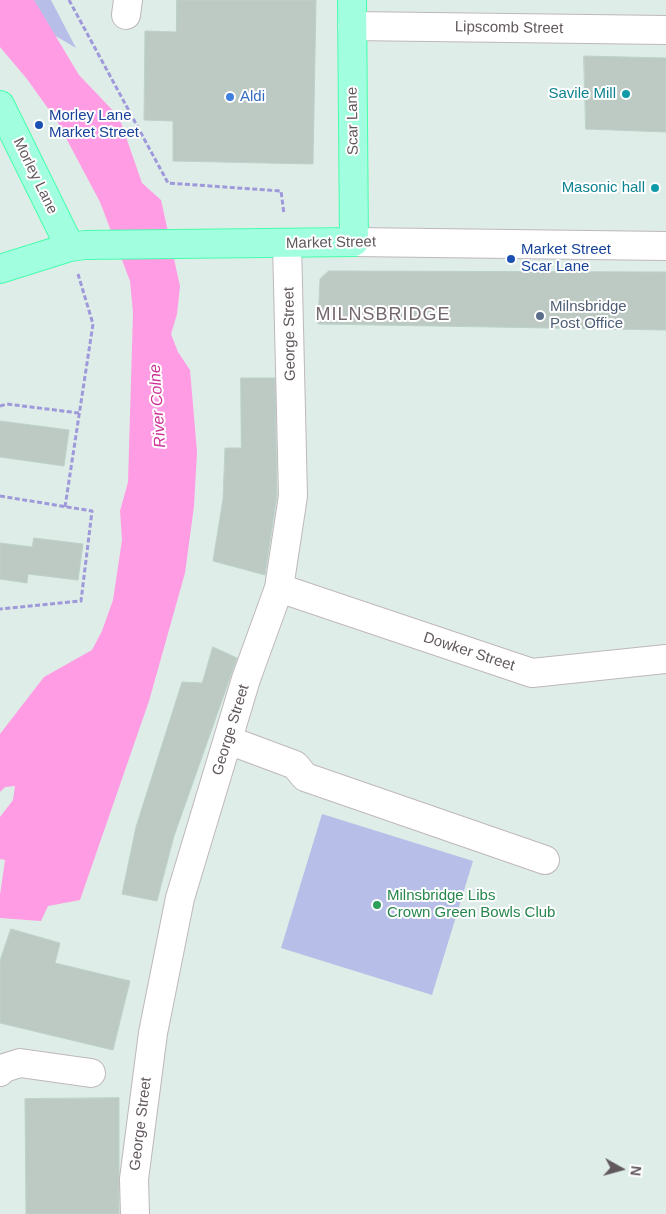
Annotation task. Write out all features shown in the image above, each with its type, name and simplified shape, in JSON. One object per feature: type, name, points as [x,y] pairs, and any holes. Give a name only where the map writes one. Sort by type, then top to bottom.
[{"type":"main road","name":"Scar Lane","points":[[352,13],[354,242]]},
{"type":"main road","name":"Morley Lane","points":[[0,105],[77,246]]},
{"type":"main road","name":"Market Street","points":[[0,270],[77,246],[354,242]]},
{"type":"street","name":"Lipscomb Street","points":[[352,13],[666,30]]},
{"type":"street","name":"Market Street","points":[[354,242],[666,246]]},
{"type":"street","name":"George Street","points":[[134,1214],[134,1179],[153,1033],[180,898],[246,679],[279,588],[293,496],[287,243]]},
{"type":"street","name":"Dowker Street","points":[[279,588],[532,673],[666,659]]},
{"type":"street","points":[[228,740],[295,765],[305,777],[545,860]]},
{"type":"street","points":[[0,1072],[1,1069],[20,1063],[91,1073]]},
{"type":"path","points":[[69,0],[168,182],[280,191],[287,243]]},
{"type":"path","points":[[65,507],[92,324],[77,246]]},
{"type":"path","points":[[0,406],[7,404],[79,413]]},
{"type":"path","points":[[0,496],[92,511],[81,601],[0,609]]},
{"type":"shaded area","points":[[0,0],[51,0],[76,48],[0,3]]},
{"type":"shaded area","name":"Milnsbridge Libs Crown Green Bowls Club","points":[[322,814],[473,861],[432,995],[281,948]]},
{"type":"water","name":"River Colne","points":[[0,0],[34,0],[79,75],[119,117],[142,183],[161,200],[180,286],[177,314],[171,334],[178,352],[190,370],[197,452],[194,506],[185,573],[149,701],[80,900],[48,906],[41,921],[0,918],[0,895],[5,860],[0,859],[0,817],[13,800],[15,786],[5,787],[0,792],[0,734],[44,677],[92,650],[102,631],[113,600],[122,540],[120,511],[128,482],[133,313],[130,281],[100,202],[57,121],[27,79],[0,47]]},
{"type":"building","points":[[177,0],[316,0],[313,164],[173,161],[173,121],[144,120],[145,31],[176,32]]},
{"type":"building","name":"Savile Mill","points":[[584,56],[666,58],[666,132],[586,129]]},
{"type":"building","points":[[329,271],[666,272],[666,330],[318,324],[320,279]]},
{"type":"building","points":[[241,378],[275,378],[277,495],[265,575],[213,561],[223,499],[225,448],[241,448]]},
{"type":"building","points":[[0,421],[69,430],[64,466],[0,457]]},
{"type":"building","points":[[34,538],[83,544],[78,580],[28,574],[27,583],[0,579],[0,543],[32,547]]},
{"type":"building","points":[[213,647],[237,658],[174,836],[157,901],[122,894],[136,827],[182,682],[202,683]]},
{"type":"building","points":[[11,929],[60,943],[55,963],[130,981],[113,1050],[0,1023],[0,961]]},
{"type":"building","points":[[119,1098],[119,1214],[26,1214],[25,1099]]},
{"type":"place","name":"Savile Mill","points":[[626,94]]},
{"type":"place","name":"Aldi","points":[[230,97]]},
{"type":"place","name":"Morley Lane Market Street","points":[[39,125]]},
{"type":"place","name":"Masonic hall","points":[[655,188]]},
{"type":"place","name":"Market Street Scar Lane","points":[[511,259]]},
{"type":"place","name":"Milnsbridge Post Office","points":[[540,316]]},
{"type":"place","name":"Milnsbridge Libs Crown Green Bowls Club","points":[[377,905]]},
{"type":"district","name":"MILNSBRIDGE","points":[[383,315]]}]
